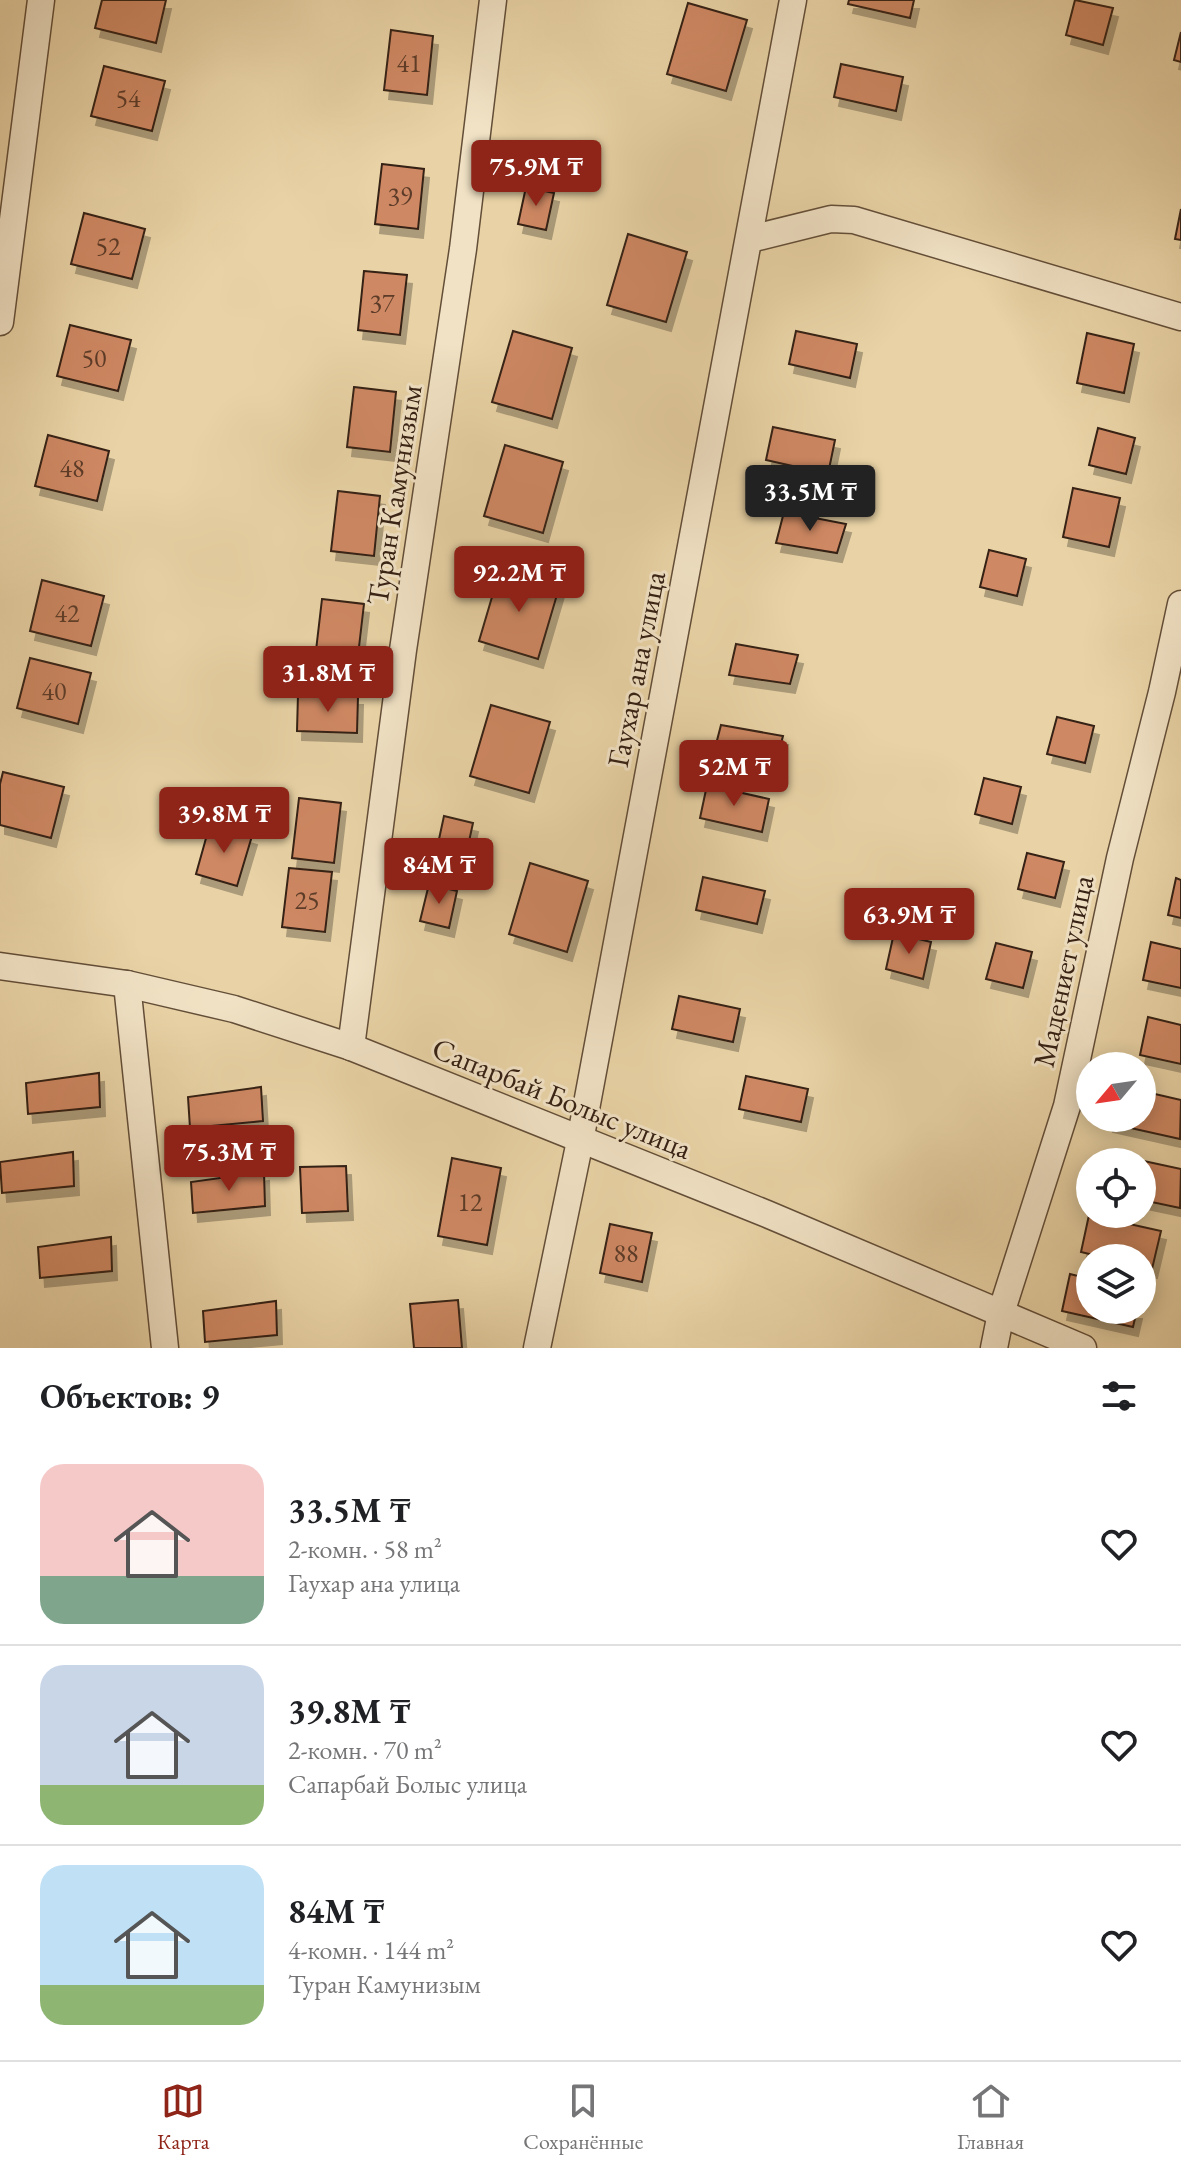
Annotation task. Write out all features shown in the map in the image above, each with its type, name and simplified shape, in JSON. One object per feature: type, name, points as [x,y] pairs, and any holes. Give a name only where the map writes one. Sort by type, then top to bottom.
[{"type":"street","points":[[0,322],[41,0]]},
{"type":"street","name":"Туран Камунизым","points":[[351,1047],[403,650],[463,249],[493,0]]},
{"type":"street","name":"Гаухар ана улица","points":[[537,1348],[580,1141],[793,0]]},
{"type":"street","points":[[750,239],[831,219],[854,220],[1181,317]]},
{"type":"street","name":"Мадениет улица","points":[[994,1348],[1001,1313],[1067,1106],[1120,858],[1181,604]]},
{"type":"street","name":"Сапарбай Болыс улица","points":[[0,966],[127,984],[234,1009],[351,1047],[767,1214],[1083,1348]]},
{"type":"street","points":[[127,984],[165,1348]]},
{"type":"building","points":[[102,0],[166,0],[156,43],[95,28]]},
{"type":"building","points":[[849,0],[914,0],[910,18],[848,4]]},
{"type":"building","points":[[1075,0],[1113,8],[1103,45],[1066,35]]},
{"type":"building","points":[[688,3],[747,20],[726,91],[667,74]]},
{"type":"building","points":[[391,30],[433,36],[427,95],[384,90]]},
{"type":"building","points":[[1181,32],[1181,62],[1174,60]]},
{"type":"building","points":[[841,64],[903,77],[896,111],[834,97]]},
{"type":"building","points":[[104,66],[165,81],[152,131],[91,116]]},
{"type":"building","points":[[382,164],[424,169],[418,229],[375,224]]},
{"type":"building","points":[[526,187],[554,193],[546,230],[518,224]]},
{"type":"building","points":[[1181,209],[1181,240],[1175,239]]},
{"type":"building","points":[[84,213],[145,229],[132,279],[71,264]]},
{"type":"building","points":[[628,234],[687,252],[666,322],[607,305]]},
{"type":"building","points":[[364,271],[407,275],[400,335],[358,330]]},
{"type":"building","points":[[70,325],[131,340],[118,391],[57,376]]},
{"type":"building","points":[[513,331],[572,348],[552,419],[492,402]]},
{"type":"building","points":[[796,331],[857,344],[850,378],[789,364]]},
{"type":"building","points":[[1087,333],[1134,344],[1124,393],[1077,383]]},
{"type":"building","points":[[354,387],[396,392],[390,452],[347,447]]},
{"type":"building","points":[[773,427],[835,440],[828,474],[766,460]]},
{"type":"building","points":[[1098,428],[1135,438],[1126,474],[1089,465]]},
{"type":"building","points":[[48,435],[109,451],[97,501],[35,486]]},
{"type":"building","points":[[505,445],[563,462],[543,533],[484,516]]},
{"type":"building","points":[[1073,488],[1120,498],[1109,547],[1063,537]]},
{"type":"building","points":[[338,491],[380,496],[374,556],[331,551]]},
{"type":"building","points":[[784,512],[846,524],[837,553],[776,543]]},
{"type":"building","points":[[989,550],[1026,559],[1017,596],[980,587]]},
{"type":"building","points":[[500,570],[559,588],[538,659],[479,641]]},
{"type":"building","points":[[42,580],[104,596],[91,646],[30,631]]},
{"type":"building","points":[[322,599],[364,604],[357,664],[315,659]]},
{"type":"building","points":[[736,644],[798,655],[790,684],[729,675]]},
{"type":"building","points":[[30,658],[91,673],[78,724],[17,708]]},
{"type":"building","points":[[298,694],[358,696],[357,733],[297,731]]},
{"type":"building","points":[[491,705],[550,722],[529,793],[470,776]]},
{"type":"building","points":[[1057,717],[1094,726],[1085,763],[1047,754]]},
{"type":"building","points":[[721,725],[783,736],[775,766],[713,756]]},
{"type":"building","points":[[3,772],[64,787],[51,838],[0,825]]},
{"type":"building","points":[[984,778],[1021,787],[1012,824],[975,814]]},
{"type":"building","points":[[707,785],[769,799],[762,832],[700,818]]},
{"type":"building","points":[[299,798],[341,803],[334,863],[292,858]]},
{"type":"building","points":[[444,816],[473,823],[465,860],[436,853]]},
{"type":"building","points":[[210,824],[252,836],[237,886],[196,874]]},
{"type":"building","points":[[1027,853],[1064,862],[1055,898],[1018,889]]},
{"type":"building","points":[[530,863],[588,881],[567,952],[509,934]]},
{"type":"building","points":[[289,868],[332,872],[325,932],[282,927]]},
{"type":"building","points":[[703,877],[765,891],[757,924],[696,910]]},
{"type":"building","points":[[1176,878],[1181,880],[1181,918],[1168,915]]},
{"type":"building","points":[[429,884],[457,891],[449,928],[420,921]]},
{"type":"building","points":[[894,933],[931,942],[923,979],[886,969]]},
{"type":"building","points":[[1151,942],[1181,949],[1181,988],[1143,980]]},
{"type":"building","points":[[996,943],[1032,952],[1023,988],[986,979]]},
{"type":"building","points":[[679,996],[740,1009],[733,1042],[672,1029]]},
{"type":"building","points":[[1148,1017],[1181,1025],[1181,1064],[1156,1059],[1156,1052],[1141,1052]]},
{"type":"building","points":[[99,1073],[100,1107],[28,1114],[26,1083]]},
{"type":"building","points":[[746,1076],[808,1089],[801,1122],[739,1109]]},
{"type":"building","points":[[261,1087],[263,1121],[190,1128],[188,1097]]},
{"type":"building","points":[[1156,1094],[1181,1100],[1180,1139],[1148,1132],[1156,1132]]},
{"type":"building","points":[[73,1152],[74,1186],[2,1193],[0,1162]]},
{"type":"building","points":[[452,1158],[501,1168],[487,1245],[438,1236]]},
{"type":"building","points":[[1156,1164],[1181,1169],[1180,1208],[1156,1203]]},
{"type":"building","points":[[346,1166],[348,1211],[302,1213],[300,1167]]},
{"type":"building","points":[[264,1172],[265,1206],[193,1213],[191,1182]]},
{"type":"building","points":[[610,1224],[652,1233],[642,1282],[600,1273]]},
{"type":"building","points":[[1086,1228],[1148,1228],[1161,1231],[1156,1252],[1156,1244],[1083,1244]]},
{"type":"building","points":[[111,1237],[112,1271],[40,1278],[38,1247]]},
{"type":"building","points":[[1070,1274],[1076,1276],[1076,1314],[1062,1311]]},
{"type":"building","points":[[458,1300],[462,1348],[414,1348],[410,1304]]},
{"type":"building","points":[[276,1301],[277,1335],[205,1342],[203,1311]]}]
